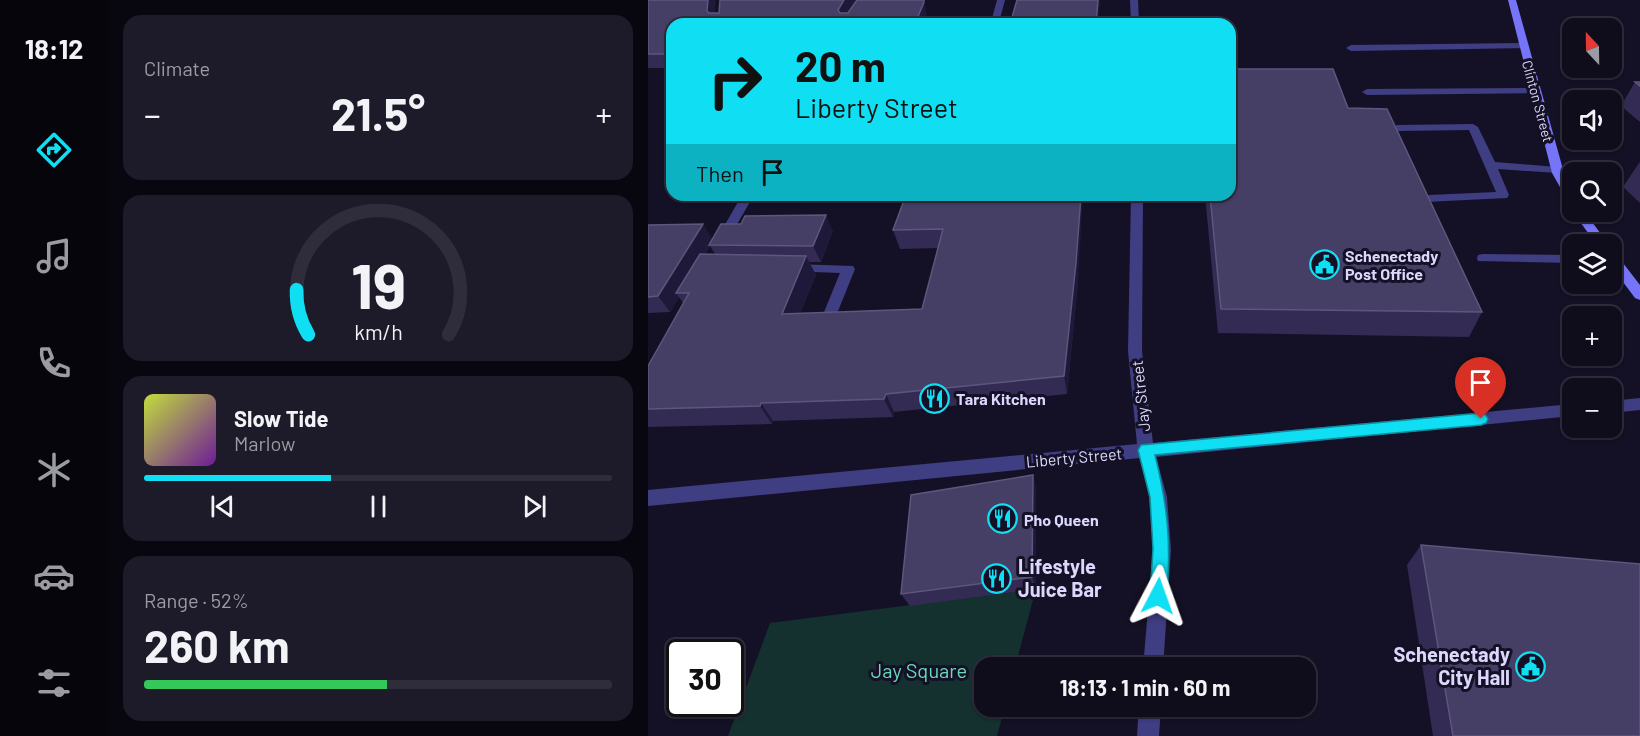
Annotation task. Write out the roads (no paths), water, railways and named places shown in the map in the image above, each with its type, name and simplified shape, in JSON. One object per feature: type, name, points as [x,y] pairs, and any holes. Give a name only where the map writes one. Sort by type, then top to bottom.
[{"type":"street","points":[[995,18],[1001,0]]},
{"type":"street","points":[[1134,0],[1135,18]]},
{"type":"street","name":"Clinton Street","points":[[1512,0],[1557,170],[1562,179]]},
{"type":"street","points":[[1351,48],[1524,46]]},
{"type":"street","points":[[1367,92],[1535,91]]},
{"type":"street","points":[[1397,128],[1473,127],[1503,195],[1429,199]]},
{"type":"street","points":[[1491,165],[1557,170]]},
{"type":"street","points":[[712,256],[744,201]]},
{"type":"street","name":"Jay Street","points":[[1137,201],[1135,351],[1146,450],[1158,497],[1162,549],[1154,657]]},
{"type":"street","points":[[1483,258],[1562,259]]},
{"type":"street","points":[[777,268],[848,269],[829,317]]},
{"type":"street","points":[[1622,272],[1640,295]]},
{"type":"street","points":[[1622,406],[1640,404]]},
{"type":"street","name":"Liberty Street","points":[[648,498],[1562,411]]},
{"type":"street","points":[[1148,736],[1149,717]]},
{"type":"place","name":"Schenectady Post Office","points":[[1324,264]]},
{"type":"place","name":"Tara Kitchen","points":[[935,398]]},
{"type":"place","name":"Pho Queen","points":[[1003,519]]},
{"type":"place","name":"Lifestyle Juice Bar","points":[[997,578]]},
{"type":"place","name":"Schenectady City Hall","points":[[1531,666]]},
{"type":"park label","name":"Jay Square","points":[[919,670]]}]
